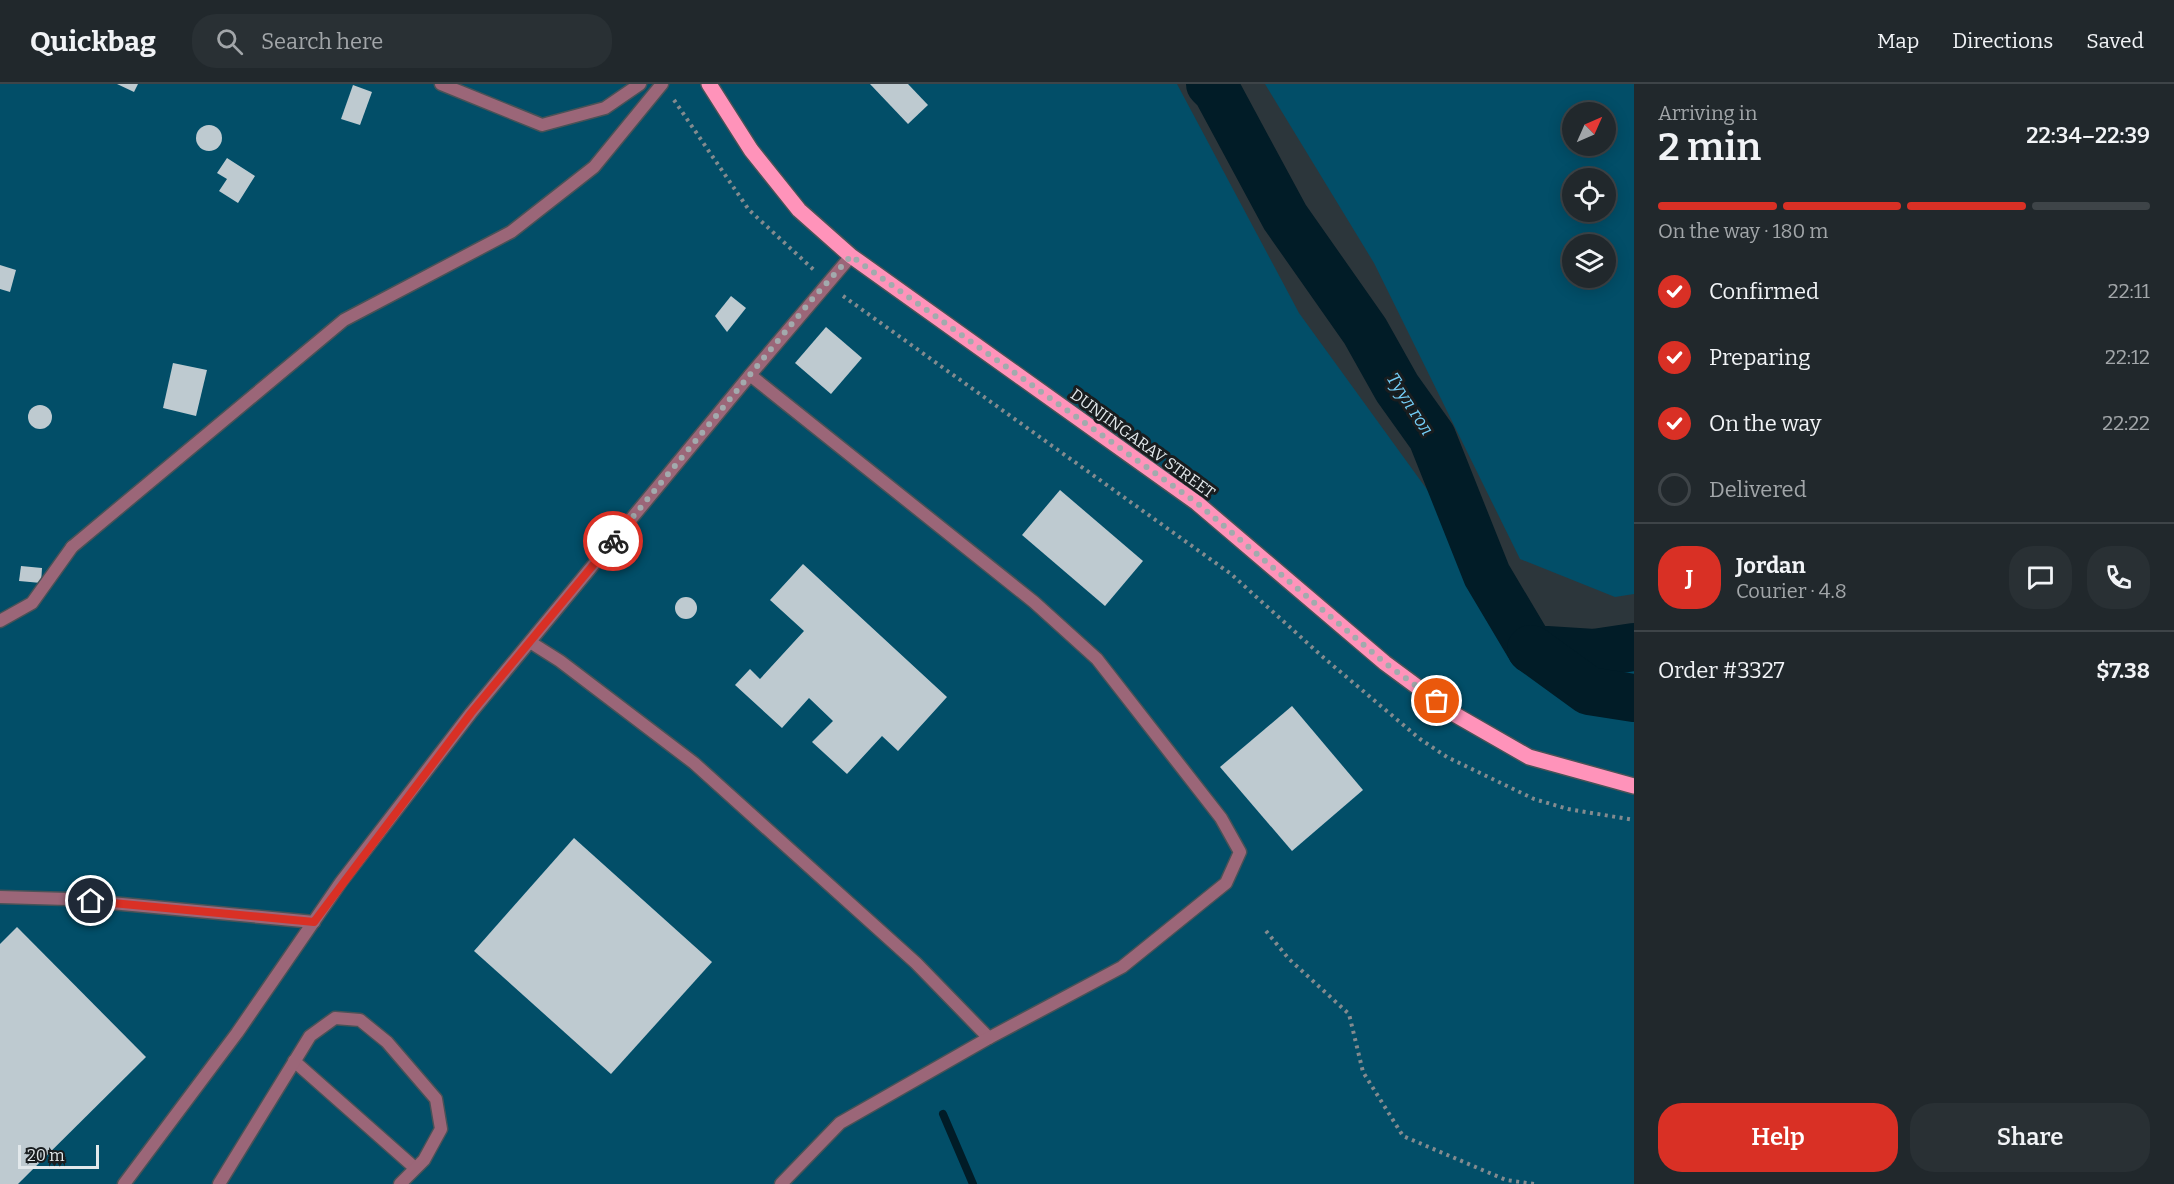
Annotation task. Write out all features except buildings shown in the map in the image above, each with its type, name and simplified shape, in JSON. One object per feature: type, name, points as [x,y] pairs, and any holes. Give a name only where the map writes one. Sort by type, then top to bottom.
[{"type":"main road","name":"DUNJINGARAV STREET","points":[[709,84],[751,150],[798,210],[851,256],[1197,503],[1385,663],[1454,714],[1528,757],[1634,786]]},
{"type":"street","points":[[441,84],[542,125],[604,108],[640,84]]},
{"type":"street","points":[[0,621],[32,603],[72,547],[344,320],[511,231],[594,166],[666,89]]},
{"type":"street","points":[[124,1184],[237,1033],[314,922],[464,723],[750,375],[851,256]]},
{"type":"street","points":[[750,375],[1034,602],[1097,659],[1221,818],[1240,852],[1226,883],[1122,967],[989,1038],[840,1123],[782,1184]]},
{"type":"street","points":[[530,642],[561,661],[703,770],[916,963],[989,1038]]},
{"type":"street","points":[[0,897],[68,899],[314,922]]},
{"type":"street","points":[[219,1184],[310,1036],[335,1018],[360,1020],[387,1042],[436,1099],[441,1129],[424,1160],[400,1184]]},
{"type":"street","points":[[294,1061],[415,1168]]},
{"type":"path","points":[[666,89],[749,210],[828,282],[915,349],[1231,574],[1324,658],[1438,751],[1534,799],[1568,809],[1634,820]]},
{"type":"path","points":[[1266,931],[1289,959],[1349,1014],[1363,1072],[1403,1136],[1506,1180],[1534,1184]]},
{"type":"shaded area","points":[[0,84],[1177,84],[1299,313],[1584,706],[1634,719],[1634,1184],[0,1184]]},
{"type":"shaded area","points":[[1265,84],[1634,84],[1634,594],[1615,597],[1520,559],[1374,263]]},
{"type":"shaded area","points":[[1630,664],[1634,665],[1634,690],[1624,691],[1597,673]]},
{"type":"waterway","name":"Туул гол","points":[[1210,84],[1217,91],[1285,217],[1365,331],[1397,388],[1432,437],[1487,575],[1531,649],[1594,653],[1634,647]]},
{"type":"waterway","points":[[1531,649],[1589,691],[1634,698]]},
{"type":"waterway","points":[[943,1114],[973,1184]]},
{"type":"way so far","points":[[613,541],[814,297],[851,256],[1197,503],[1385,663],[1437,701]]},
{"type":"route","points":[[91,901],[314,922],[341,882],[471,713],[613,541]]}]
